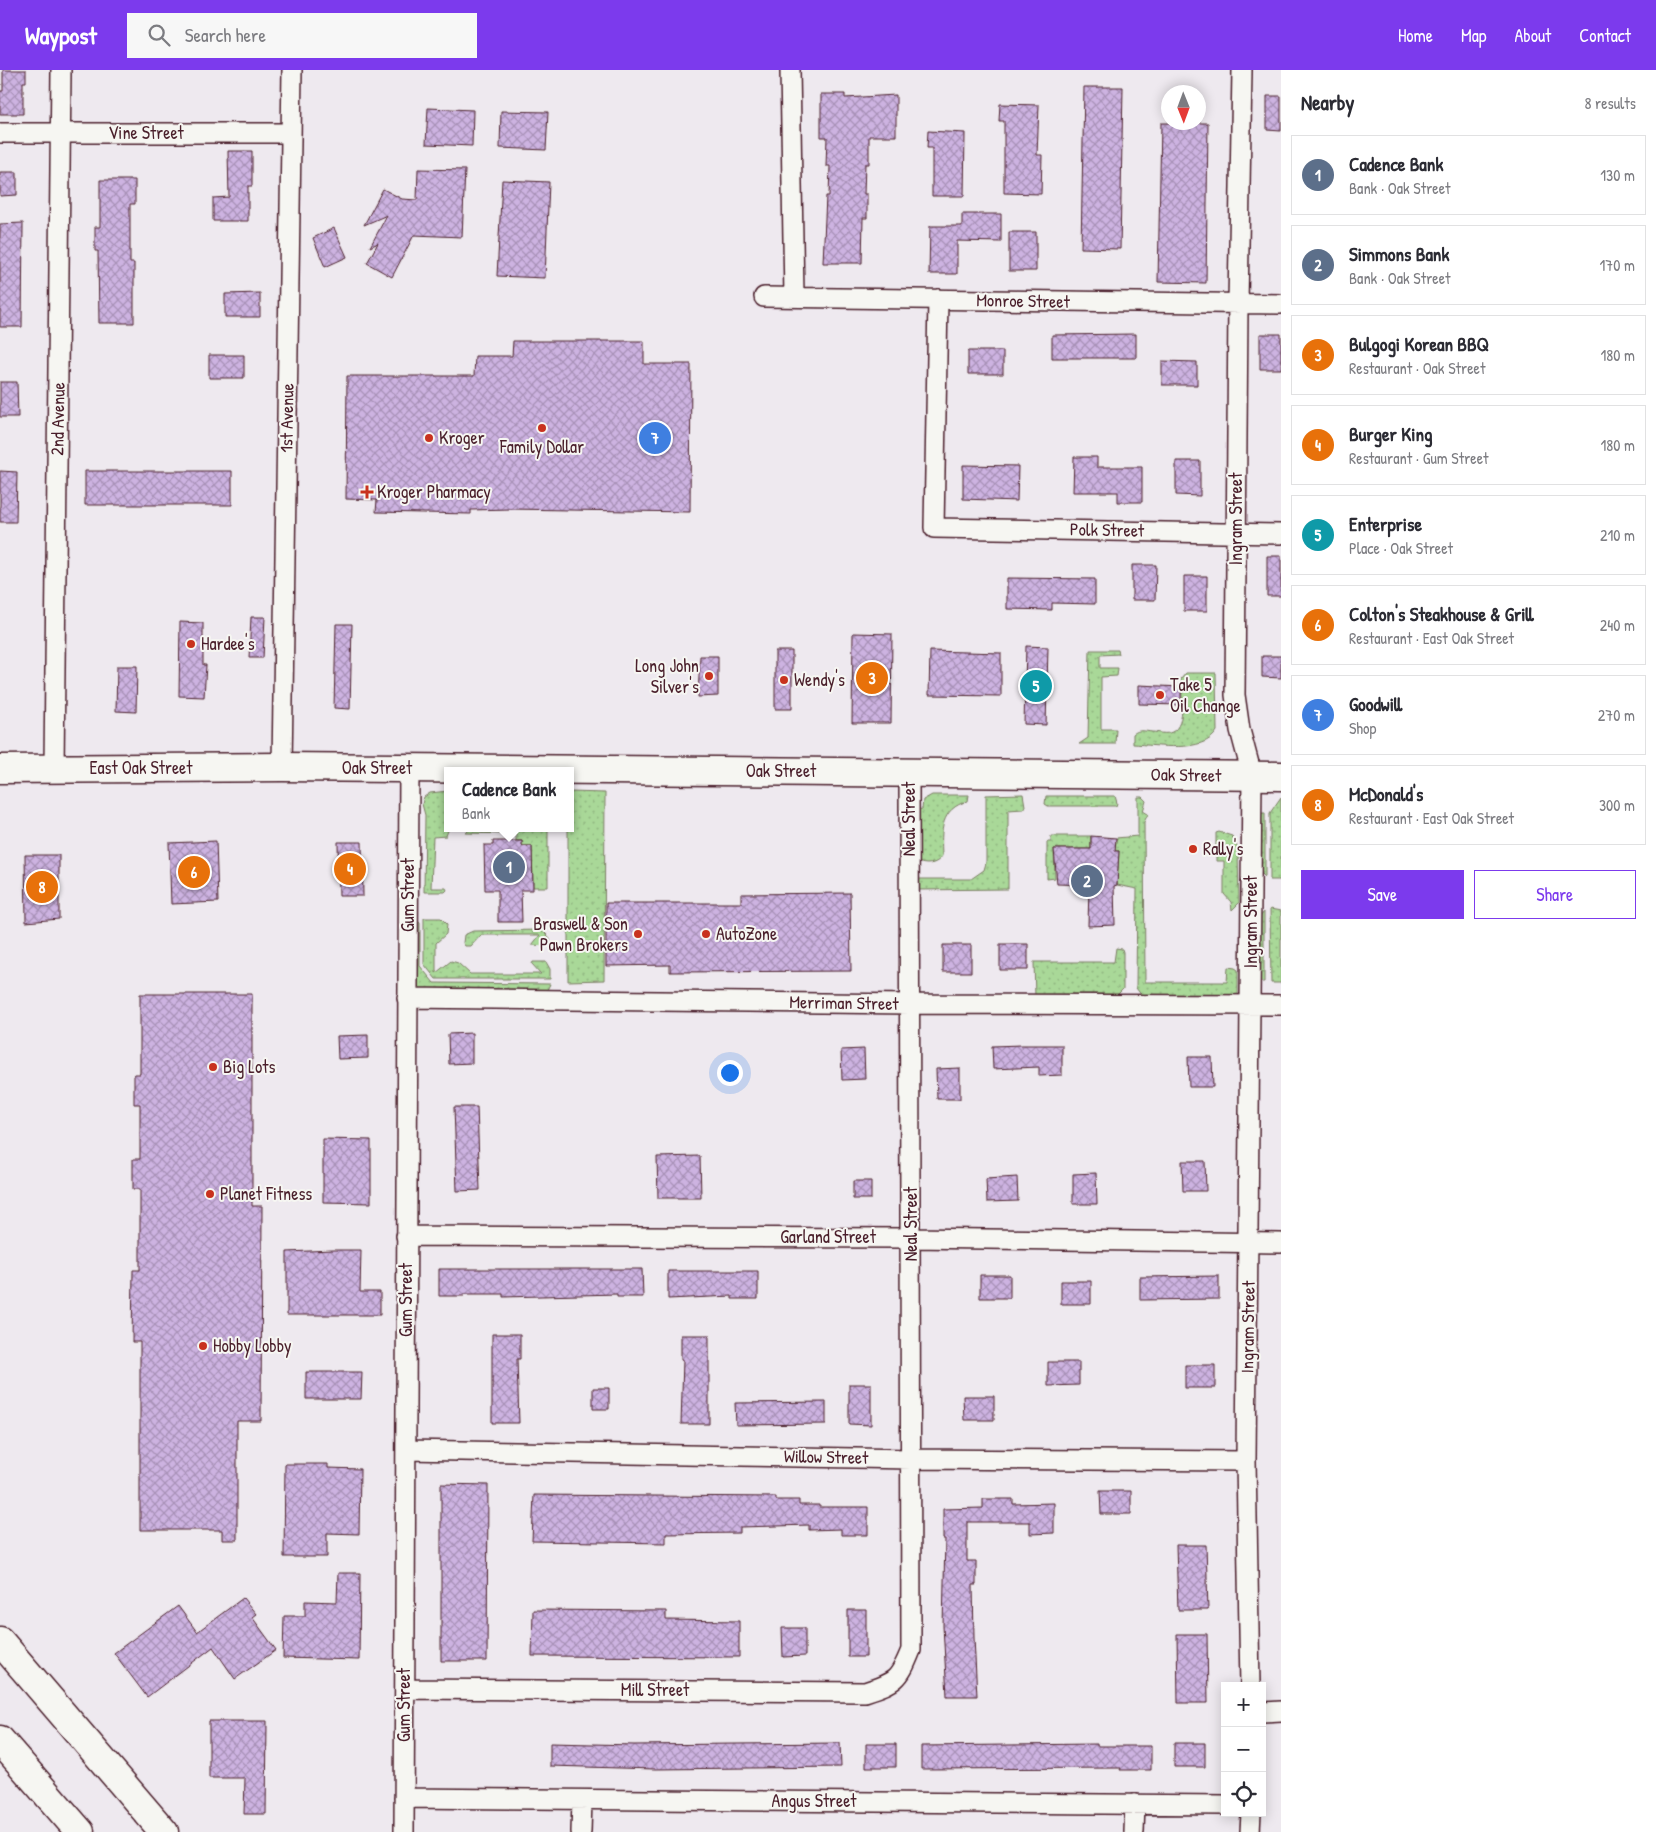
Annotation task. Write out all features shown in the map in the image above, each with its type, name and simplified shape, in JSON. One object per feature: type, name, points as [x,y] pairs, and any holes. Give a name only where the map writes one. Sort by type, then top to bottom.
[{"type":"highway","name":"Oak Street","points":[[282,767],[444,768]]},
{"type":"highway","name":"East Oak Street","points":[[0,769],[282,767]]},
{"type":"highway","name":"Oak Street","points":[[574,769],[1281,776]]},
{"type":"highway","points":[[0,1636],[9,1651],[164,1832]]},
{"type":"highway","points":[[0,1740],[80,1832]]},
{"type":"highway","points":[[0,1747],[30,1774]]},
{"type":"street","name":"2nd Avenue","points":[[54,768],[61,70]]},
{"type":"street","name":"1st Avenue","points":[[282,767],[292,70]]},
{"type":"street","points":[[790,70],[794,296]]},
{"type":"street","name":"Ingram Street","points":[[1242,70],[1235,695],[1240,730],[1252,775],[1250,1242],[1246,1461],[1250,1682]]},
{"type":"street","name":"Vine Street","points":[[0,133],[291,133]]},
{"type":"street","name":"Monroe Street","points":[[764,297],[1281,304]]},
{"type":"street","name":"Polk Street","points":[[938,299],[934,528],[1281,534]]},
{"type":"street","name":"Gum Street","points":[[404,1832],[409,768]]},
{"type":"street","name":"Neal Street","points":[[901,1674],[911,1650],[909,772]]},
{"type":"street","name":"Merriman Street","points":[[408,998],[910,1004],[1281,1005]]},
{"type":"street","name":"Garland Street","points":[[406,1236],[911,1238],[1281,1243]]},
{"type":"street","name":"Willow Street","points":[[406,1450],[911,1459],[1246,1461]]},
{"type":"street","name":"Mill Street","points":[[404,1689],[865,1692],[884,1686],[901,1674]]},
{"type":"street","points":[[1266,1712],[1281,1711]]},
{"type":"street","name":"Angus Street","points":[[404,1798],[1221,1805]]},
{"type":"street","points":[[581,1832],[582,1800]]},
{"type":"street","points":[[1134,1832],[1135,1804]]},
{"type":"street","points":[[1250,1832],[1251,1817]]},
{"type":"green space","points":[[1090,650],[1118,650],[1119,654],[1100,655],[1100,668],[1118,668],[1117,676],[1101,677],[1101,729],[1116,729],[1115,744],[1079,744],[1088,738]]},
{"type":"green space","points":[[1186,673],[1216,673],[1217,731],[1211,738],[1202,743],[1191,745],[1133,744],[1133,734],[1137,731],[1167,733],[1177,728],[1180,723],[1182,708],[1181,679]]},
{"type":"green space","points":[[444,791],[444,832],[448,832],[446,836],[433,837],[431,888],[446,888],[445,892],[424,892],[425,815],[422,804],[424,797],[430,793]]},
{"type":"green space","points":[[574,792],[605,793],[604,980],[568,981],[568,832],[574,832]]},
{"type":"green space","points":[[1023,794],[1025,806],[1023,809],[1008,810],[1008,889],[916,890],[916,881],[920,879],[971,879],[984,870],[986,863],[986,795]]},
{"type":"green space","points":[[932,795],[969,795],[968,801],[952,809],[947,815],[942,829],[942,856],[940,859],[934,863],[919,863],[916,861],[916,810],[922,809],[923,800]]},
{"type":"green space","points":[[1046,796],[1115,796],[1117,803],[1116,806],[1048,806],[1045,804]]},
{"type":"green space","points":[[1138,797],[1142,797],[1146,801],[1143,811],[1148,814],[1144,822],[1145,982],[1227,982],[1228,967],[1238,970],[1238,995],[1142,996],[1136,988],[1137,889],[1117,885],[1119,851],[1115,851],[1116,838],[1138,836]]},
{"type":"green space","points":[[1281,797],[1281,880],[1270,880],[1270,813]]},
{"type":"green space","points":[[1261,813],[1265,813],[1265,877],[1259,871]]},
{"type":"green space","points":[[548,832],[548,887],[533,887],[532,846],[522,846],[522,841],[516,841],[516,834],[466,833]]},
{"type":"green space","points":[[1219,832],[1232,836],[1238,849],[1239,903],[1232,910],[1231,902],[1224,894],[1224,861],[1216,861],[1216,833]]},
{"type":"green space","points":[[1051,836],[1091,836],[1091,849],[1054,849],[1055,878],[1047,879],[1047,842],[1051,842]]},
{"type":"green space","points":[[1270,909],[1281,911],[1281,983],[1271,983]]},
{"type":"green space","points":[[1264,912],[1264,982],[1260,982],[1260,917]]},
{"type":"green space","points":[[424,918],[441,918],[447,924],[446,934],[436,943],[436,973],[451,961],[458,963],[470,974],[541,974],[532,964],[533,962],[546,962],[550,969],[550,979],[436,979],[424,964]]},
{"type":"green space","points":[[420,922],[420,966],[434,983],[550,984],[546,992],[423,991],[418,987],[416,977],[417,924]]},
{"type":"green space","points":[[542,930],[550,938],[550,943],[547,946],[532,945],[540,935],[481,935],[471,946],[465,946],[463,943],[464,935],[473,931]]},
{"type":"green space","points":[[1116,948],[1122,949],[1123,952],[1123,989],[1116,996],[1035,997],[1034,962],[1114,962]]},
{"type":"building","points":[[3,70],[26,70],[26,82],[23,82],[23,114],[0,114],[0,91],[3,91]]},
{"type":"building","points":[[1084,87],[1123,87],[1120,249],[1081,248]]},
{"type":"building","points":[[821,94],[845,94],[845,98],[896,95],[896,136],[869,136],[869,164],[865,164],[864,194],[867,194],[867,218],[863,218],[862,263],[823,263],[826,196],[829,196],[830,166],[826,166],[827,137],[821,137]]},
{"type":"building","points":[[1267,96],[1281,96],[1281,131],[1267,130]]},
{"type":"building","points":[[1000,104],[1039,105],[1037,155],[1042,155],[1041,194],[1004,193],[1004,121],[999,121]]},
{"type":"building","points":[[428,108],[473,110],[472,146],[426,144]]},
{"type":"building","points":[[501,111],[548,112],[546,150],[500,148]]},
{"type":"building","points":[[1161,123],[1161,130],[1206,130],[1206,123],[1208,123],[1206,283],[1158,282]]},
{"type":"building","points":[[928,131],[965,133],[964,196],[932,196],[932,148],[927,148]]},
{"type":"building","points":[[228,151],[252,151],[252,186],[248,186],[248,221],[213,221],[213,198],[229,197]]},
{"type":"building","points":[[418,169],[465,170],[462,237],[414,235],[392,277],[367,263],[378,243],[370,247],[387,215],[364,225],[383,189],[402,199],[417,200]]},
{"type":"building","points":[[0,172],[17,172],[17,195],[0,196]]},
{"type":"building","points":[[100,180],[135,180],[135,204],[130,204],[130,263],[134,263],[134,323],[99,323],[98,251],[95,251],[95,227],[100,227]]},
{"type":"building","points":[[502,180],[549,182],[545,278],[497,276]]},
{"type":"building","points":[[962,214],[1001,214],[1001,242],[957,241],[957,274],[929,274],[930,226],[962,226]]},
{"type":"building","points":[[23,223],[22,327],[0,327],[0,224]]},
{"type":"building","points":[[334,228],[347,257],[325,267],[313,238]]},
{"type":"building","points":[[1009,232],[1036,232],[1036,271],[1009,271]]},
{"type":"building","points":[[260,293],[260,317],[225,317],[225,294]]},
{"type":"building","points":[[1136,334],[1136,358],[1052,358],[1052,335]]},
{"type":"building","points":[[1260,334],[1281,334],[1281,369],[1260,369]]},
{"type":"building","points":[[513,341],[644,341],[644,364],[691,364],[690,512],[510,509],[471,510],[471,514],[376,512],[377,500],[346,499],[347,376],[474,376],[475,356],[512,356]]},
{"type":"building","points":[[968,351],[1003,351],[1003,374],[968,374]]},
{"type":"building","points":[[209,355],[244,355],[244,378],[209,378]]},
{"type":"building","points":[[1162,361],[1197,362],[1197,385],[1162,385]]},
{"type":"building","points":[[0,382],[17,382],[18,417],[0,417]]},
{"type":"building","points":[[1074,457],[1097,457],[1097,467],[1142,467],[1142,502],[1118,502],[1118,492],[1073,492]]},
{"type":"building","points":[[1176,461],[1200,461],[1200,496],[1176,495]]},
{"type":"building","points":[[963,465],[1018,466],[1017,501],[963,499]]},
{"type":"building","points":[[0,471],[17,472],[16,522],[0,522]]},
{"type":"building","points":[[85,471],[232,471],[232,505],[85,505]]},
{"type":"building","points":[[1267,556],[1281,556],[1281,596],[1267,596]]},
{"type":"building","points":[[1132,565],[1156,565],[1155,600],[1132,600]]},
{"type":"building","points":[[1184,576],[1207,576],[1207,611],[1184,611]]},
{"type":"building","points":[[1007,578],[1095,579],[1095,604],[1052,603],[1052,610],[1007,609]]},
{"type":"building","points":[[251,617],[265,617],[263,658],[249,658]]},
{"type":"building","name":"Hardee's","points":[[180,622],[203,623],[203,665],[206,665],[204,697],[179,696]]},
{"type":"building","points":[[336,624],[352,624],[350,709],[334,708]]},
{"type":"building","points":[[853,633],[892,634],[891,723],[852,723]]},
{"type":"building","points":[[1026,646],[1048,647],[1046,725],[1024,724]]},
{"type":"building","name":"Wendy's","points":[[775,651],[792,651],[792,709],[775,709]]},
{"type":"building","points":[[930,651],[1001,653],[1001,696],[929,695]]},
{"type":"building","name":"Long John Silver's","points":[[700,656],[718,656],[718,696],[698,697]]},
{"type":"building","points":[[1262,656],[1281,656],[1281,678],[1262,677]]},
{"type":"building","points":[[117,666],[137,666],[136,712],[116,711]]},
{"type":"building","name":"Take 5 Oil Change","points":[[1139,685],[1181,687],[1181,705],[1139,704]]},
{"type":"building","points":[[1091,836],[1116,838],[1115,851],[1119,851],[1117,885],[1114,886],[1115,925],[1088,926],[1089,885],[1057,884],[1054,849],[1091,849]]},
{"type":"building","points":[[216,841],[218,902],[171,904],[169,843]]},
{"type":"building","points":[[493,841],[522,841],[522,846],[532,846],[533,890],[521,890],[522,922],[498,922],[498,890],[485,890],[484,845],[493,845]]},
{"type":"building","points":[[338,842],[362,842],[363,896],[339,896]]},
{"type":"building","points":[[25,855],[59,855],[59,919],[26,922]]},
{"type":"building","points":[[850,893],[851,971],[670,972],[670,965],[606,966],[606,903],[741,903],[741,894]]},
{"type":"building","points":[[1000,944],[1028,944],[1028,970],[1000,970]]},
{"type":"building","points":[[943,945],[971,945],[971,972],[943,972]]},
{"type":"building","points":[[140,994],[252,994],[252,1206],[262,1206],[261,1421],[237,1421],[237,1540],[222,1540],[222,1530],[140,1530],[140,1342],[132,1342],[133,1270],[140,1270],[140,1189],[133,1189],[133,1159],[140,1159],[140,1104],[134,1104],[134,1074],[140,1074]]},
{"type":"building","points":[[472,1033],[472,1063],[449,1064],[448,1034]]},
{"type":"building","points":[[368,1035],[368,1058],[338,1059],[337,1036]]},
{"type":"building","points":[[1062,1045],[1062,1075],[1039,1076],[1039,1067],[993,1069],[992,1046]]},
{"type":"building","points":[[864,1049],[865,1079],[842,1080],[841,1050]]},
{"type":"building","points":[[1188,1057],[1212,1057],[1213,1087],[1189,1087]]},
{"type":"building","points":[[960,1068],[960,1099],[937,1099],[936,1069]]},
{"type":"building","points":[[454,1107],[477,1107],[480,1190],[457,1191]]},
{"type":"building","points":[[323,1139],[371,1140],[371,1203],[323,1202]]},
{"type":"building","points":[[700,1156],[701,1198],[658,1198],[657,1157]]},
{"type":"building","points":[[1182,1161],[1205,1161],[1206,1191],[1183,1191]]},
{"type":"building","points":[[1096,1173],[1097,1204],[1073,1204],[1073,1174]]},
{"type":"building","points":[[1017,1177],[1018,1201],[987,1202],[986,1179]]},
{"type":"building","points":[[853,1181],[871,1181],[871,1199],[853,1199]]},
{"type":"building","points":[[361,1250],[360,1292],[380,1292],[380,1315],[287,1315],[287,1252]]},
{"type":"building","points":[[439,1269],[642,1269],[643,1297],[617,1297],[617,1294],[503,1297],[503,1294],[464,1294],[464,1296],[439,1296]]},
{"type":"building","points":[[668,1271],[758,1271],[758,1299],[732,1299],[732,1296],[668,1299]]},
{"type":"building","points":[[980,1275],[1010,1275],[1010,1298],[980,1298]]},
{"type":"building","points":[[1219,1276],[1219,1299],[1140,1300],[1140,1277]]},
{"type":"building","points":[[1061,1281],[1091,1281],[1091,1304],[1061,1304]]},
{"type":"building","points":[[492,1334],[520,1334],[520,1359],[517,1359],[519,1423],[492,1423]]},
{"type":"building","points":[[681,1335],[709,1335],[709,1424],[681,1424],[683,1360],[681,1360]]},
{"type":"building","points":[[1048,1362],[1079,1362],[1079,1385],[1048,1386]]},
{"type":"building","points":[[1185,1365],[1215,1365],[1215,1388],[1185,1388]]},
{"type":"building","points":[[306,1372],[362,1372],[361,1399],[306,1399]]},
{"type":"building","points":[[849,1384],[871,1384],[871,1425],[849,1424]]},
{"type":"building","points":[[593,1388],[609,1388],[609,1409],[593,1409]]},
{"type":"building","points":[[963,1396],[994,1396],[994,1420],[964,1420]]},
{"type":"building","points":[[826,1402],[826,1424],[736,1425],[735,1403]]},
{"type":"building","points":[[285,1464],[328,1464],[328,1468],[360,1469],[359,1534],[327,1533],[327,1557],[284,1557]]},
{"type":"building","points":[[441,1484],[488,1485],[487,1661],[441,1661]]},
{"type":"building","points":[[1100,1491],[1131,1491],[1131,1514],[1101,1514]]},
{"type":"building","points":[[534,1495],[776,1497],[776,1500],[799,1500],[799,1505],[868,1507],[868,1535],[841,1535],[841,1529],[809,1530],[809,1525],[740,1527],[740,1533],[666,1534],[666,1543],[532,1541]]},
{"type":"building","points":[[983,1499],[1013,1499],[1013,1504],[1054,1503],[1054,1533],[1030,1534],[1030,1522],[967,1522],[967,1561],[976,1561],[976,1585],[973,1585],[977,1696],[947,1696],[943,1626],[945,1539],[943,1539],[943,1509],[983,1508]]},
{"type":"building","points":[[1176,1545],[1206,1545],[1208,1610],[1178,1610]]},
{"type":"building","points":[[338,1573],[360,1573],[359,1660],[283,1658],[284,1616],[305,1616],[305,1601],[337,1602]]},
{"type":"building","points":[[243,1598],[256,1614],[252,1617],[276,1650],[235,1679],[213,1647],[147,1697],[114,1653],[178,1606],[197,1632]]},
{"type":"building","points":[[533,1610],[666,1611],[666,1620],[739,1621],[739,1657],[532,1656]]},
{"type":"building","points":[[848,1610],[866,1610],[866,1657],[848,1657]]},
{"type":"building","points":[[782,1628],[805,1628],[805,1656],[783,1657]]},
{"type":"building","points":[[1177,1634],[1207,1634],[1208,1703],[1178,1703]]},
{"type":"building","points":[[209,1721],[267,1721],[266,1814],[244,1814],[245,1778],[209,1778]]},
{"type":"building","points":[[550,1743],[634,1745],[840,1743],[841,1767],[655,1769],[550,1766]]},
{"type":"building","points":[[1174,1743],[1205,1743],[1205,1767],[1174,1767]]},
{"type":"building","points":[[866,1744],[896,1744],[896,1767],[866,1767]]},
{"type":"building","points":[[1097,1744],[1097,1746],[1151,1746],[1151,1770],[1120,1770],[1121,1768],[921,1769],[921,1746]]},
{"type":"place","name":"Family Dollar","points":[[542,428]]},
{"type":"place","name":"Kroger","points":[[429,438]]},
{"type":"place","name":"Goodwill","points":[[655,438]]},
{"type":"place","name":"Kroger Pharmacy","points":[[367,492]]},
{"type":"place","name":"Hardee's","points":[[191,644]]},
{"type":"place","name":"Long John Silver's","points":[[709,676]]},
{"type":"place","name":"Bulgogi Korean BBQ","points":[[872,678]]},
{"type":"place","name":"Wendy's","points":[[784,680]]},
{"type":"place","name":"Enterprise","points":[[1036,686]]},
{"type":"place","name":"Take 5 Oil Change","points":[[1160,695]]},
{"type":"place","name":"Rally's","points":[[1193,849]]},
{"type":"place","name":"Cadence Bank","points":[[509,867]]},
{"type":"place","name":"Burger King","points":[[350,869]]},
{"type":"place","name":"Colton's Steakhouse & Grill","points":[[194,872]]},
{"type":"place","name":"Simmons Bank","points":[[1087,881]]},
{"type":"place","name":"McDonald's","points":[[42,887]]},
{"type":"place","name":"Braswell & Son Pawn Brokers","points":[[638,934]]},
{"type":"place","name":"AutoZone","points":[[706,934]]},
{"type":"place","name":"Big Lots","points":[[213,1067]]},
{"type":"place","name":"Planet Fitness","points":[[210,1194]]},
{"type":"place","name":"Hobby Lobby","points":[[203,1346]]}]
